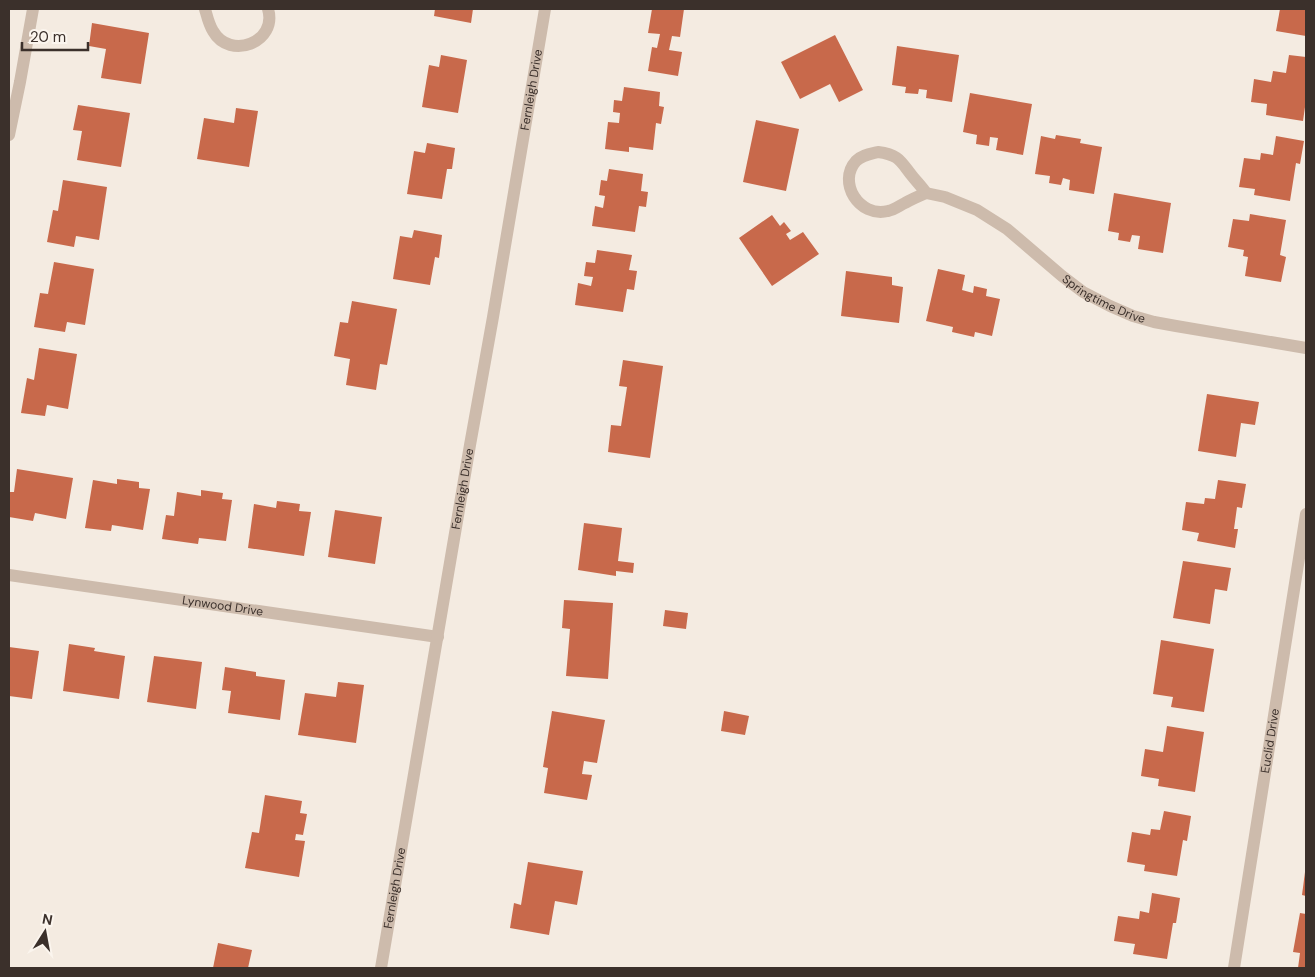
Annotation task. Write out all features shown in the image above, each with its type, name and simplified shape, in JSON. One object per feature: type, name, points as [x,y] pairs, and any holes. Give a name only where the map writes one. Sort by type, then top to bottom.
[{"type":"street","points":[[9,135],[33,9]]},
{"type":"street","points":[[205,9],[213,32],[229,46],[252,44],[261,37],[268,26],[268,9]]},
{"type":"street","name":"Fernleigh Drive","points":[[381,968],[545,9]]},
{"type":"street","points":[[888,153],[903,162],[926,193],[887,212],[865,209],[851,193],[851,170],[856,161],[867,154],[888,153]]},
{"type":"street","name":"Springtime Drive","points":[[926,193],[945,197],[977,210],[1007,229],[1083,292],[1133,316],[1154,322],[1306,348]]},
{"type":"street","name":"Euclid Drive","points":[[1234,968],[1306,514]]},
{"type":"street","name":"Lynwood Drive","points":[[9,575],[438,637]]},
{"type":"building","points":[[435,9],[473,9],[471,23],[434,16]]},
{"type":"building","points":[[652,9],[684,9],[680,37],[672,36],[669,50],[682,52],[678,76],[648,71],[652,47],[657,48],[660,34],[648,33]]},
{"type":"building","points":[[1280,9],[1306,9],[1306,36],[1276,31]]},
{"type":"building","points":[[92,23],[149,33],[141,84],[101,78],[106,49],[89,46]]},
{"type":"building","points":[[835,35],[863,90],[839,102],[830,84],[800,99],[781,62]]},
{"type":"building","points":[[897,46],[959,55],[952,102],[926,98],[927,90],[919,89],[918,94],[905,93],[906,87],[892,85]]},
{"type":"building","points":[[441,55],[467,60],[458,113],[422,107],[429,65],[439,67]]},
{"type":"building","points":[[1289,55],[1306,57],[1306,100],[1303,121],[1266,115],[1267,104],[1251,102],[1254,79],[1271,82],[1273,71],[1286,73]]},
{"type":"building","points":[[624,87],[660,92],[659,106],[664,107],[661,124],[656,123],[653,150],[629,147],[629,152],[605,149],[608,122],[619,123],[620,113],[613,112],[614,100],[622,101]]},
{"type":"building","points":[[970,93],[1032,104],[1023,155],[996,150],[998,138],[990,137],[989,146],[976,144],[977,135],[963,132]]},
{"type":"building","points":[[78,105],[130,113],[121,167],[77,160],[82,131],[73,130]]},
{"type":"building","points":[[236,108],[258,111],[249,167],[197,159],[204,118],[234,123]]},
{"type":"building","points":[[756,120],[799,129],[786,191],[743,182]]},
{"type":"building","points":[[1056,135],[1081,139],[1080,143],[1102,147],[1094,194],[1069,190],[1070,180],[1063,178],[1061,185],[1049,183],[1050,176],[1035,174],[1041,136],[1055,139]]},
{"type":"building","points":[[1276,136],[1304,141],[1300,164],[1296,163],[1290,201],[1254,195],[1255,189],[1239,187],[1244,158],[1260,160],[1261,153],[1273,155]]},
{"type":"building","points":[[427,143],[455,148],[452,169],[447,169],[442,199],[407,194],[414,151],[425,153]]},
{"type":"building","points":[[609,169],[643,174],[641,191],[648,192],[646,207],[639,206],[635,232],[592,226],[595,206],[603,208],[605,196],[599,195],[601,180],[607,181]]},
{"type":"building","points":[[63,180],[107,187],[99,240],[76,236],[74,247],[47,242],[53,210],[58,211]]},
{"type":"building","points":[[1114,193],[1171,203],[1163,253],[1138,249],[1140,236],[1132,235],[1130,242],[1118,240],[1119,233],[1108,231]]},
{"type":"building","points":[[1250,214],[1286,220],[1280,255],[1286,257],[1281,282],[1245,276],[1248,257],[1243,256],[1244,250],[1228,247],[1233,219],[1249,221]]},
{"type":"building","points":[[772,215],[780,226],[784,222],[791,231],[786,234],[790,240],[803,232],[819,254],[772,286],[739,238]]},
{"type":"building","points":[[414,230],[442,235],[439,258],[435,257],[430,285],[393,279],[400,236],[412,238]]},
{"type":"building","points":[[597,250],[632,255],[629,270],[637,271],[634,290],[627,289],[623,312],[575,305],[578,283],[591,286],[593,277],[584,276],[586,262],[595,263]]},
{"type":"building","points":[[54,262],[94,269],[85,325],[67,322],[65,332],[34,327],[40,293],[48,294]]},
{"type":"building","points":[[938,269],[965,275],[962,290],[973,293],[974,286],[987,289],[986,296],[1000,299],[992,336],[975,332],[974,337],[952,332],[953,327],[926,321]]},
{"type":"building","points":[[846,271],[892,277],[892,285],[903,287],[899,323],[841,316]]},
{"type":"building","points":[[352,301],[397,309],[387,365],[380,364],[376,390],[346,385],[350,359],[334,356],[340,322],[348,323]]},
{"type":"building","points":[[39,348],[77,354],[68,409],[47,405],[45,416],[21,413],[27,378],[34,380]]},
{"type":"building","points":[[623,360],[663,366],[650,458],[608,452],[611,425],[621,426],[627,387],[619,386]]},
{"type":"building","points":[[1207,394],[1259,402],[1255,425],[1241,423],[1236,457],[1198,451]]},
{"type":"building","points":[[17,469],[73,478],[66,519],[35,513],[33,521],[9,517],[9,492],[14,492]]},
{"type":"building","points":[[117,479],[139,482],[139,488],[150,489],[143,530],[112,525],[111,531],[85,528],[93,480],[117,484]]},
{"type":"building","points":[[1218,480],[1246,484],[1242,508],[1237,507],[1234,529],[1238,529],[1235,548],[1197,541],[1199,533],[1182,530],[1186,502],[1204,504],[1205,498],[1215,499]]},
{"type":"building","points":[[201,490],[223,493],[222,499],[232,500],[226,541],[199,538],[198,544],[162,539],[166,515],[174,516],[177,492],[201,496]]},
{"type":"building","points":[[277,501],[300,504],[299,511],[311,512],[304,556],[248,548],[254,504],[276,508]]},
{"type":"building","points":[[335,510],[382,517],[375,564],[328,557]]},
{"type":"building","points":[[584,523],[622,528],[618,561],[634,563],[633,573],[616,571],[616,576],[578,570]]},
{"type":"building","points":[[1183,561],[1231,568],[1227,591],[1215,589],[1210,624],[1173,618]]},
{"type":"building","points":[[564,600],[613,603],[608,679],[566,676],[570,629],[562,628]]},
{"type":"building","points":[[665,610],[688,613],[686,629],[663,626]]},
{"type":"building","points":[[1161,640],[1214,649],[1204,712],[1171,707],[1173,697],[1153,694]]},
{"type":"building","points":[[69,644],[95,648],[94,651],[125,656],[119,699],[63,691]]},
{"type":"building","points":[[9,647],[39,651],[32,699],[9,696]]},
{"type":"building","points":[[154,656],[202,662],[196,709],[147,702]]},
{"type":"building","points":[[225,667],[256,672],[256,676],[285,680],[280,720],[228,713],[231,691],[222,690]]},
{"type":"building","points":[[338,682],[364,685],[356,743],[298,735],[305,693],[336,697]]},
{"type":"building","points":[[552,711],[605,720],[597,763],[584,761],[582,774],[592,775],[587,800],[544,793],[548,768],[543,767]]},
{"type":"building","points":[[724,711],[749,716],[745,735],[721,731]]},
{"type":"building","points":[[1167,726],[1204,732],[1195,792],[1158,786],[1159,779],[1141,776],[1145,749],[1163,752]]},
{"type":"building","points":[[265,795],[302,801],[300,813],[307,814],[303,835],[296,834],[295,840],[305,841],[299,877],[245,868],[252,832],[259,833]]},
{"type":"building","points":[[1164,811],[1191,816],[1187,841],[1183,840],[1177,876],[1144,871],[1145,865],[1127,862],[1132,832],[1150,835],[1151,829],[1160,830]]},
{"type":"building","points":[[528,862],[583,871],[577,905],[555,901],[549,935],[510,928],[514,903],[521,905]]},
{"type":"building","points":[[1306,872],[1306,896],[1302,895]]},
{"type":"building","points":[[1152,893],[1180,898],[1176,923],[1173,923],[1167,959],[1133,954],[1135,944],[1114,941],[1118,916],[1139,919],[1140,911],[1149,913]]},
{"type":"building","points":[[1300,913],[1306,914],[1306,968],[1298,968],[1300,953],[1293,952]]},
{"type":"building","points":[[218,943],[252,950],[248,968],[213,968]]}]
